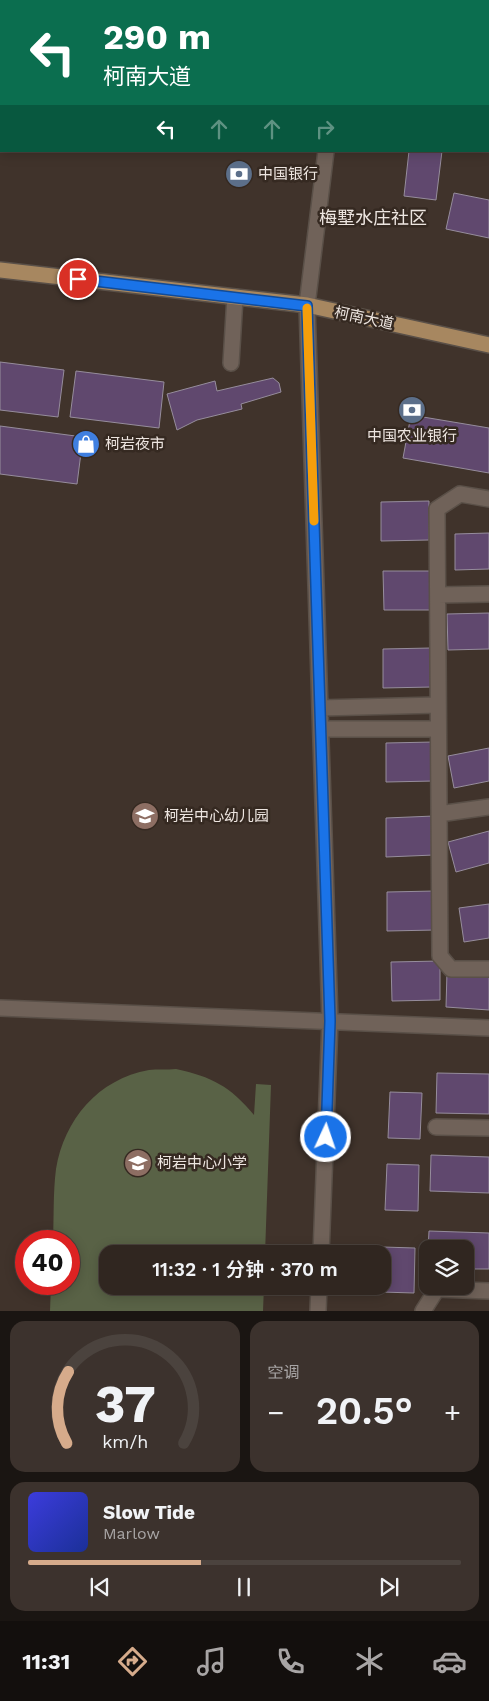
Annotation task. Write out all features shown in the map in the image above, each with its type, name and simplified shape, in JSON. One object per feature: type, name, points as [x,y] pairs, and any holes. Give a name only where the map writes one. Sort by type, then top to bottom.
[{"type":"main road","name":"柯南大道","points":[[0,270],[307,306],[489,345]]},
{"type":"street","points":[[320,1245],[330,1021],[307,306],[326,152]]},
{"type":"street","points":[[231,363],[235,297]]},
{"type":"street","points":[[489,500],[460,494],[437,509],[440,956],[451,969],[489,969]]},
{"type":"street","points":[[438,595],[489,594]]},
{"type":"street","points":[[320,708],[438,706]]},
{"type":"street","points":[[321,729],[438,729]]},
{"type":"street","points":[[439,814],[489,807]]},
{"type":"street","points":[[0,1008],[489,1028]]},
{"type":"street","points":[[436,1127],[489,1128]]},
{"type":"street","points":[[424,1311],[438,1289],[489,1292]]},
{"type":"street","points":[[318,1311],[319,1295]]},
{"type":"green space","points":[[176,1069],[210,1079],[237,1097],[254,1115],[256,1084],[271,1085],[265,1245],[99,1245],[99,1295],[264,1295],[263,1311],[50,1311],[51,1295],[80,1295],[80,1230],[53,1230],[56,1169],[60,1151],[75,1119],[86,1104],[99,1092],[114,1082],[149,1070]]},
{"type":"building","points":[[409,152],[442,152],[436,200],[404,196]]},
{"type":"building","points":[[454,193],[489,200],[489,238],[446,229]]},
{"type":"building","points":[[0,362],[64,370],[58,417],[0,410]]},
{"type":"building","points":[[76,371],[164,382],[159,428],[70,417]]},
{"type":"building","points":[[273,378],[279,383],[281,392],[241,404],[242,409],[197,420],[177,430],[167,394],[215,381],[217,391]]},
{"type":"building","points":[[411,415],[489,428],[489,473],[403,458]]},
{"type":"building","points":[[0,426],[83,437],[77,484],[0,474]]},
{"type":"building","points":[[429,501],[429,540],[381,541],[381,502]]},
{"type":"building","points":[[489,533],[489,569],[455,570],[455,534]]},
{"type":"building","points":[[383,571],[431,571],[432,610],[384,610]]},
{"type":"building","points":[[489,613],[489,649],[448,650],[447,614]]},
{"type":"building","points":[[431,648],[432,687],[383,688],[383,649]]},
{"type":"building","points":[[434,742],[434,781],[386,782],[386,743]]},
{"type":"building","points":[[489,748],[489,781],[454,788],[448,756]]},
{"type":"building","points":[[434,816],[434,855],[386,857],[386,818]]},
{"type":"building","points":[[489,831],[489,863],[456,872],[448,842]]},
{"type":"building","points":[[435,891],[436,930],[387,931],[387,892]]},
{"type":"building","points":[[489,904],[489,938],[464,942],[459,908]]},
{"type":"building","points":[[440,961],[440,1000],[392,1001],[391,962]]},
{"type":"building","points":[[447,972],[489,975],[489,1010],[446,1007]]},
{"type":"building","points":[[437,1073],[489,1074],[489,1114],[436,1113]]},
{"type":"building","points":[[390,1092],[422,1093],[420,1139],[388,1138]]},
{"type":"building","points":[[431,1155],[489,1157],[489,1193],[430,1191]]},
{"type":"building","points":[[387,1164],[419,1165],[418,1211],[385,1210]]},
{"type":"building","points":[[429,1231],[489,1233],[489,1269],[474,1269],[474,1240],[428,1240]]},
{"type":"building","points":[[391,1247],[415,1248],[414,1293],[391,1292]]},
{"type":"slow traffic","points":[[307,308],[314,521]]},
{"type":"place","name":"中国银行","points":[[239,174]]},
{"type":"place","name":"中国农业银行","points":[[412,410]]},
{"type":"place","name":"柯岩夜市","points":[[86,444]]},
{"type":"place","name":"柯岩中心幼儿园","points":[[145,816]]},
{"type":"place","name":"柯岩中心小学","points":[[138,1163]]},
{"type":"district","name":"梅墅水庄社区","points":[[373,218]]},
{"type":"route","points":[[78,279],[307,306],[330,1021],[326,1137]]}]
